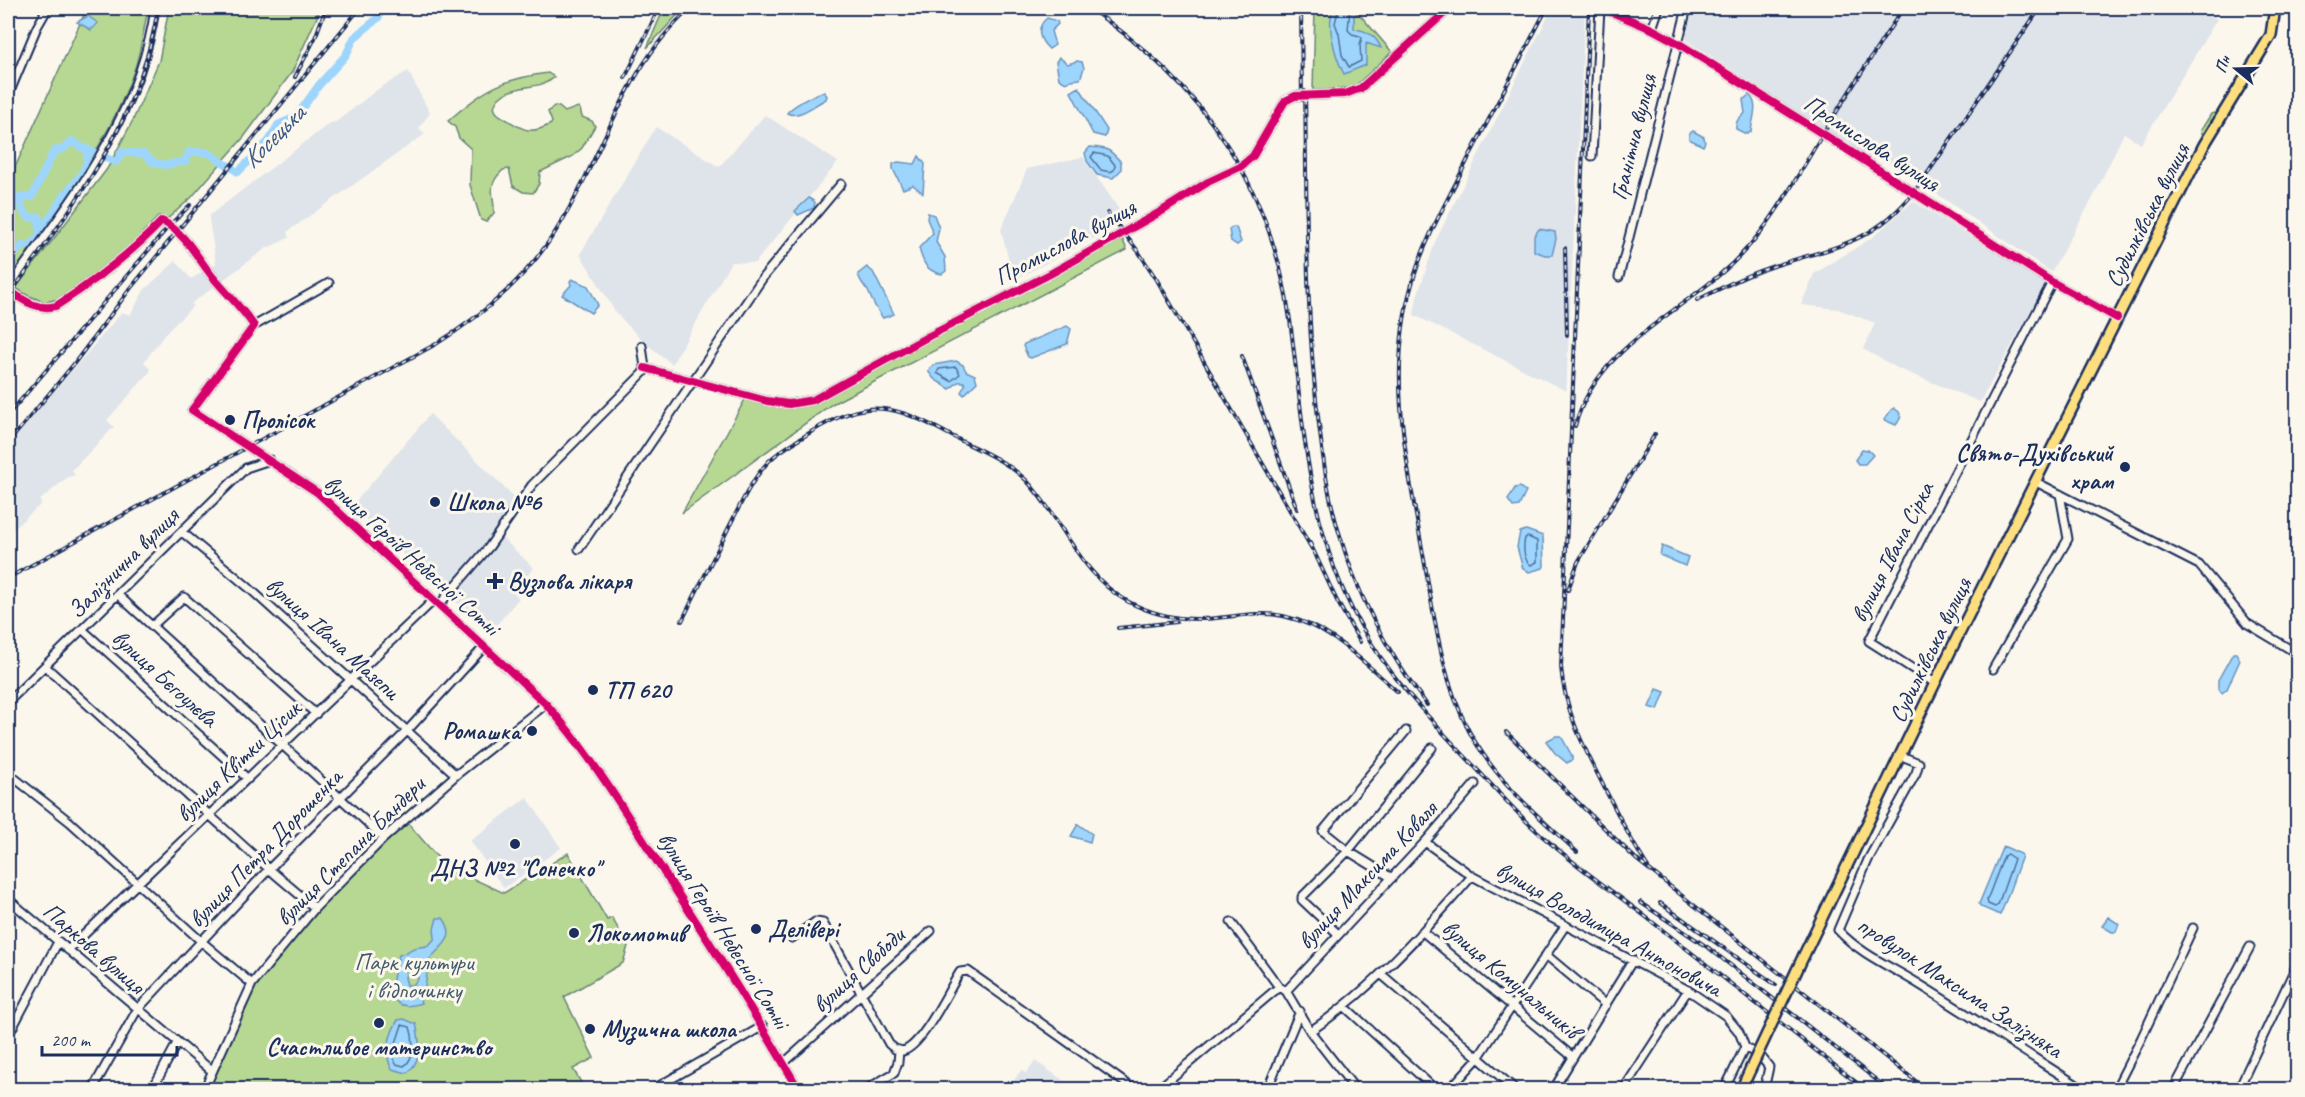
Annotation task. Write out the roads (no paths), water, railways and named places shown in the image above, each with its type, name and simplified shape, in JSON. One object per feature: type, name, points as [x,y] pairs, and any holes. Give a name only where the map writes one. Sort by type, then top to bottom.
[{"type":"main road","name":"Судилківська вулиця","points":[[1741,1089],[1899,755],[2116,318],[2204,145],[2271,35],[2275,8]]},
{"type":"street","points":[[155,8],[138,77],[106,146],[8,289],[33,305],[49,308],[56,306],[112,267],[162,221],[178,231],[213,276],[242,308],[254,326]]},
{"type":"street","name":"Промислова вулиця","points":[[645,368],[767,401],[789,404],[813,400],[929,336],[1059,269],[1162,211],[1208,182],[1240,167],[1253,156],[1285,101],[1295,96],[1345,94],[1361,88],[1450,8]]},
{"type":"street","points":[[1592,156],[1601,8]]},
{"type":"street","name":"Промислова вулиця","points":[[1601,8],[1652,29],[1676,42],[2052,282],[2116,318]]},
{"type":"street","points":[[1652,29],[1659,8]]},
{"type":"street","name":"Гранітна вулиця","points":[[1619,277],[1676,42],[1687,8]]},
{"type":"street","points":[[8,96],[45,9]]},
{"type":"street","points":[[579,549],[764,276],[841,184]]},
{"type":"street","name":"вулиця Івана Сірка","points":[[1935,683],[1869,641],[2052,282]]},
{"type":"street","name":"вулиця Героїв Небесної Сотні","points":[[329,283],[254,326],[192,410],[318,493],[546,704],[570,730],[763,1026],[799,1089]]},
{"type":"street","points":[[642,346],[645,368]]},
{"type":"street","name":"вулиця Квітки Цісик","points":[[68,950],[351,680],[436,603],[489,547],[532,486],[643,374],[645,368]]},
{"type":"street","name":"Залізнична вулиця","points":[[8,702],[246,468],[270,460]]},
{"type":"street","points":[[2036,482],[2199,565],[2248,624],[2298,654]]},
{"type":"street","points":[[1993,669],[2068,539],[2060,494]]},
{"type":"street","name":"вулиця Івана Мазепи","points":[[182,532],[248,587],[456,775]]},
{"type":"street","points":[[118,595],[384,838]]},
{"type":"street","points":[[152,626],[184,597],[316,714]]},
{"type":"street","name":"вулиця Бєгоулєва","points":[[83,630],[248,779]]},
{"type":"street","name":"вулиця Петра Дорошенка","points":[[92,1089],[137,1011],[269,869],[407,731],[484,647]]},
{"type":"street","points":[[45,666],[315,908]]},
{"type":"street","name":"вулиця Степана Бандери","points":[[204,1089],[252,984],[315,908],[384,838],[456,775],[546,704]]},
{"type":"street","points":[[1392,878],[1348,851],[1323,831],[1406,731]]},
{"type":"street","points":[[1338,934],[1302,898],[1348,851],[1432,748]]},
{"type":"street","name":"провулок Максима Залізняка","points":[[1899,755],[1919,763],[1916,773],[1868,860],[1838,930],[1851,944],[1921,985],[2018,1049],[2085,1089]]},
{"type":"street","points":[[8,773],[70,822],[202,942],[252,984]]},
{"type":"street","name":"вулиця Максима Коваля","points":[[1286,991],[1425,843],[1475,784]]},
{"type":"street","name":"вулиця Володимира Антоновича","points":[[1425,843],[1472,876],[1688,990],[1726,1016],[1739,1032],[1745,1047]]},
{"type":"street","points":[[1310,1031],[1324,1023],[1381,974],[1423,932],[1472,876]]},
{"type":"street","name":"Паркова вулиця","points":[[8,899],[137,1011],[212,1071]]},
{"type":"street","points":[[792,938],[815,922],[823,923],[889,1044],[899,1050],[907,1050],[913,1045],[932,1019],[960,972],[968,971],[1135,1089]]},
{"type":"street","points":[[1231,922],[1279,987],[1286,991],[1310,1031],[1356,1089]]},
{"type":"street","points":[[1449,1089],[1478,1058],[1565,926]]},
{"type":"street","points":[[2115,1089],[2193,928]]},
{"type":"street","name":"вулиця Свободи","points":[[784,1063],[931,931]]},
{"type":"street","name":"вулиця Комунальників","points":[[1423,932],[1573,1057]]},
{"type":"street","points":[[8,1036],[58,942]]},
{"type":"street","points":[[2174,1089],[2250,947]]},
{"type":"street","points":[[1546,956],[1606,1005]]},
{"type":"street","points":[[1553,1089],[1633,960]]},
{"type":"street","points":[[2238,1089],[2298,962]]},
{"type":"street","points":[[1381,974],[1516,1089]]},
{"type":"street","points":[[1157,1089],[1279,987]]},
{"type":"street","points":[[1623,1089],[1688,990]]},
{"type":"street","points":[[1344,1006],[1436,1089]]},
{"type":"street","points":[[1268,1089],[1300,1011]]},
{"type":"street","points":[[652,1089],[763,1026]]},
{"type":"street","points":[[152,1089],[177,1043]]},
{"type":"street","points":[[1724,1089],[1745,1047],[1762,1058],[1769,1067],[1765,1085],[1770,1089]]},
{"type":"street","points":[[865,1089],[894,1073],[899,1050]]},
{"type":"water","points":[[1334,8],[1354,8],[1358,13],[1354,16],[1354,29],[1370,34],[1381,48],[1366,43],[1366,65],[1344,74],[1331,32]]},
{"type":"water","points":[[88,16],[98,23],[91,30],[77,22]]},
{"type":"water","points":[[1047,18],[1057,21],[1058,24],[1051,31],[1055,45],[1049,49],[1040,34],[1041,26]]},
{"type":"water","points":[[1059,57],[1068,64],[1082,62],[1084,68],[1080,79],[1066,83],[1059,79],[1056,62]]},
{"type":"water","points":[[1079,87],[1107,130],[1105,137],[1093,134],[1071,92]]},
{"type":"water","points":[[824,92],[826,99],[812,108],[796,114],[787,113],[793,107]]},
{"type":"water","points":[[1749,95],[1754,103],[1754,112],[1751,132],[1746,134],[1736,129],[1736,123],[1745,113],[1743,100]]},
{"type":"water","points":[[1693,131],[1704,137],[1703,146],[1689,139],[1689,134]]},
{"type":"water","points":[[1090,147],[1105,149],[1121,162],[1121,170],[1113,178],[1097,175],[1087,161],[1085,153]]},
{"type":"water","points":[[919,156],[925,164],[923,193],[913,185],[903,189],[893,169],[893,164],[898,162],[915,164]]},
{"type":"water","points":[[809,198],[815,202],[814,208],[798,215],[795,211]]},
{"type":"water","points":[[928,213],[934,215],[939,228],[936,242],[945,257],[946,271],[942,274],[932,271],[926,265],[919,248],[933,233],[927,219]]},
{"type":"water","points":[[1236,227],[1241,242],[1237,245],[1231,241],[1229,229]]},
{"type":"water","points":[[1539,229],[1555,232],[1556,239],[1552,255],[1534,251],[1534,236]]},
{"type":"water","points":[[867,267],[873,272],[894,314],[883,318],[876,308],[858,274]]},
{"type":"water","points":[[572,279],[588,286],[598,305],[591,313],[562,295],[571,285]]},
{"type":"water","points":[[1067,326],[1071,329],[1067,344],[1031,358],[1028,357],[1024,344]]},
{"type":"water","points":[[956,361],[963,365],[966,371],[975,375],[977,382],[964,395],[961,392],[965,385],[964,382],[958,382],[950,389],[934,379],[928,371],[933,365]]},
{"type":"water","points":[[1894,408],[1901,417],[1896,425],[1884,420]]},
{"type":"water","points":[[1862,449],[1868,450],[1873,455],[1865,464],[1858,464],[1855,460]]},
{"type":"water","points":[[1520,487],[1526,492],[1519,506],[1513,507],[1508,500],[1515,488]]},
{"type":"water","points":[[1526,530],[1543,536],[1544,566],[1529,572],[1523,569],[1517,547],[1520,532]]},
{"type":"water","points":[[1662,546],[1688,557],[1685,566],[1660,555]]},
{"type":"water","points":[[2233,653],[2236,653],[2240,660],[2227,689],[2222,693],[2218,689],[2218,680]]},
{"type":"water","points":[[1657,689],[1665,692],[1658,710],[1649,707]]},
{"type":"water","points":[[1561,736],[1572,756],[1572,760],[1567,763],[1546,741]]},
{"type":"water","points":[[1078,824],[1092,834],[1090,842],[1071,836]]},
{"type":"water","points":[[2003,846],[2022,856],[2000,915],[1979,904]]},
{"type":"water","points":[[2108,917],[2119,924],[2116,932],[2102,926]]},
{"type":"water","points":[[437,918],[443,918],[449,931],[448,937],[443,946],[429,960],[421,1003],[408,1006],[400,1004],[395,1000],[392,992],[399,955],[430,944],[435,938],[434,929]],"holes":[[[412,965],[417,969],[418,979],[413,985],[407,985],[406,970]]]},
{"type":"water","points":[[404,1019],[416,1024],[419,1044],[415,1063],[407,1073],[392,1069],[388,1057],[392,1031],[398,1020]]},
{"type":"waterway","name":"Косецька","points":[[8,261],[23,245],[31,246],[40,234],[39,217],[30,218],[23,211],[19,197],[32,197],[54,151],[63,149],[72,141],[115,162],[119,159],[121,152],[144,154],[153,162],[165,165],[186,161],[189,152],[207,152],[238,172],[269,141],[278,125],[296,117],[319,85],[346,55],[354,38],[378,18],[383,8]]},
{"type":"waterway","points":[[41,231],[82,173],[87,151]]},
{"type":"railway","points":[[8,297],[79,195],[120,126],[149,50],[158,8]]},
{"type":"railway","points":[[295,77],[315,38],[326,8]]},
{"type":"railway","points":[[8,443],[73,365],[130,289],[360,8]]},
{"type":"railway","points":[[625,78],[659,8]]},
{"type":"railway","points":[[8,578],[436,344],[491,305],[522,275],[550,240],[577,194],[633,81],[649,55],[691,8]]},
{"type":"railway","points":[[1089,8],[1129,38],[1165,70],[1197,104],[1225,142],[1248,182],[1266,225],[1281,271],[1290,320],[1304,438],[1318,514],[1342,588],[1370,642],[1381,658],[1432,720],[1505,800],[1536,830],[1582,869],[1866,1090]]},
{"type":"railway","points":[[1301,8],[1302,100]]},
{"type":"railway","points":[[1547,8],[1429,236],[1412,284],[1404,319],[1400,354],[1400,389],[1402,424],[1412,495],[1436,628],[1452,691],[1469,731],[1491,765],[1532,810],[1577,852]]},
{"type":"railway","points":[[1589,8],[1561,667],[1567,701],[1578,732],[1621,821],[1648,867]]},
{"type":"railway","points":[[1575,426],[1584,401],[1614,359],[1633,341],[1717,277],[1752,243],[1779,207],[1903,8]]},
{"type":"railway","points":[[1697,300],[1759,271],[1834,248],[1870,232],[1887,220],[1921,183],[2036,14]]},
{"type":"railway","points":[[1305,91],[1310,329],[1317,408],[1330,499],[1345,553],[1374,621],[1412,685],[1427,705]]},
{"type":"railway","points":[[8,415],[170,225],[190,205]]},
{"type":"railway","points":[[1108,213],[1157,280],[1312,549]]},
{"type":"railway","points":[[1565,248],[1567,335]]},
{"type":"railway","points":[[1242,356],[1297,509]]},
{"type":"railway","points":[[682,621],[746,494],[769,461],[789,445],[831,421],[865,409],[881,409],[913,417],[990,455],[1018,473],[1039,495],[1096,576],[1127,601],[1153,612],[1180,618],[1210,619],[1273,614],[1300,621],[1331,637],[1359,657],[1398,692]]},
{"type":"railway","points":[[1568,590],[1578,562],[1655,434]]},
{"type":"railway","points":[[1310,543],[1337,601],[1360,642]]},
{"type":"railway","points":[[1118,628],[1177,622]]},
{"type":"railway","points":[[1506,732],[1637,860],[1927,1090]]},
{"type":"railway","points":[[1640,902],[1710,949],[1889,1090]]},
{"type":"railway","points":[[1660,903],[1776,985]]},
{"type":"place","name":"Пролісок","points":[[230,420]]},
{"type":"place","name":"Свято-Духівський храм","points":[[2125,467]]},
{"type":"place","name":"Школа №6","points":[[435,502]]},
{"type":"place","name":"Вузлова лікаря","points":[[495,581]]},
{"type":"place","name":"ТП 620","points":[[593,690]]},
{"type":"place","name":"Ромашка","points":[[532,731]]},
{"type":"place","name":"ДНЗ №2 \"Сонечко\"","points":[[515,844]]},
{"type":"place","name":"Делівері","points":[[756,929]]},
{"type":"place","name":"Локомотив","points":[[574,933]]},
{"type":"place","name":"Счастливое материнство","points":[[379,1023]]},
{"type":"place","name":"Музична школа","points":[[590,1029]]},
{"type":"park label","name":"Парк культури і відпочинку","points":[[414,976]]}]
